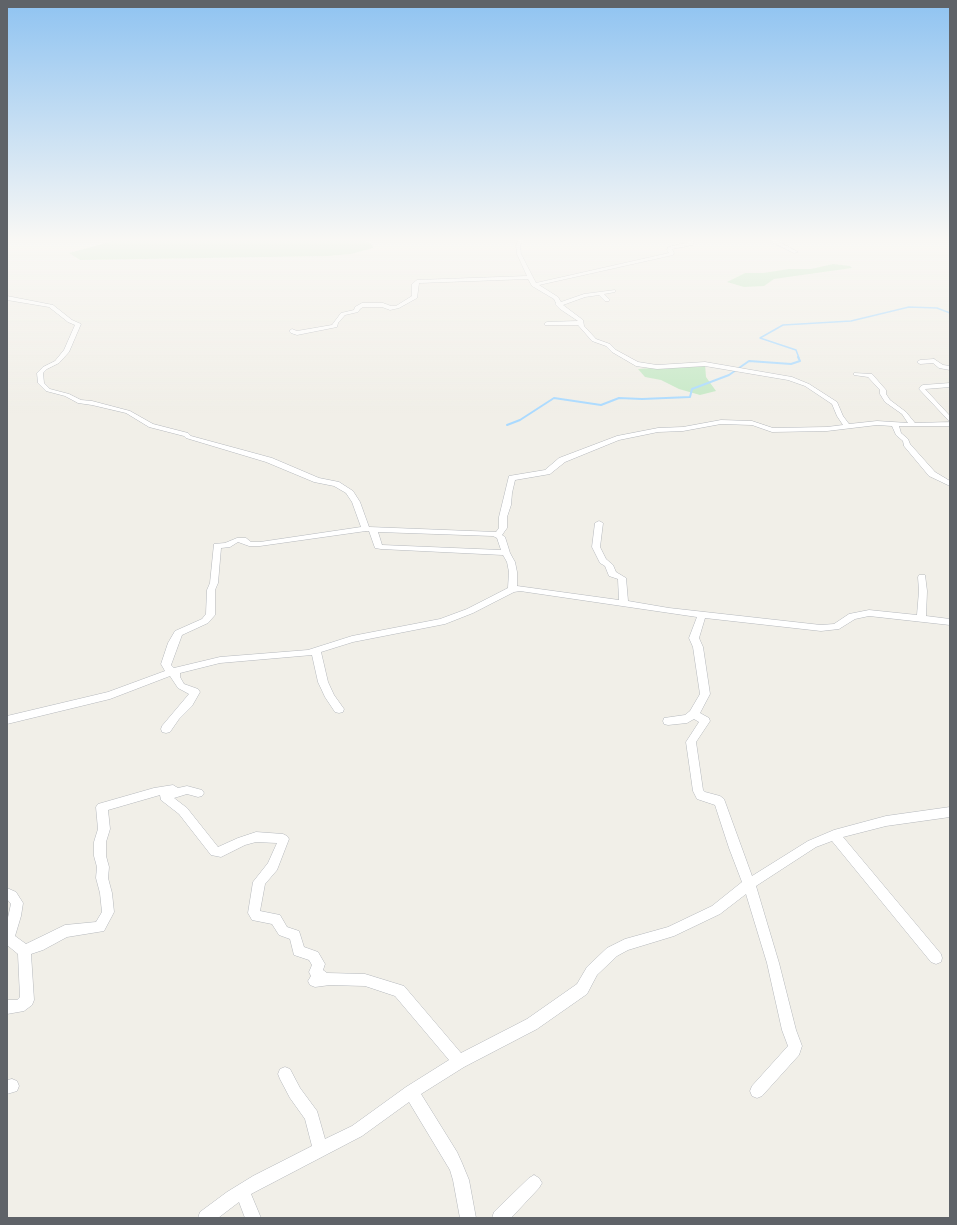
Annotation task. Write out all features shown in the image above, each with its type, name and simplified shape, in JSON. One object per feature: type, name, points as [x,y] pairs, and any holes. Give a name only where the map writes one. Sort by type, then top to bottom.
[{"type":"street","points":[[8,298],[51,306],[70,321],[78,324],[67,351],[57,362],[45,368],[40,373],[41,383],[48,390],[67,395],[80,402],[92,403],[128,412],[151,426],[186,434],[188,437],[208,444],[269,460],[317,480],[336,484],[349,491],[378,546],[385,548],[506,553]]},
{"type":"street","points":[[292,331],[298,332],[335,326],[335,323],[343,314],[356,311],[357,308],[362,305],[383,305],[390,308],[397,307],[413,298]]},
{"type":"street","points":[[556,298],[558,304],[562,308],[581,321],[580,326],[594,340],[608,345],[614,351],[637,364],[657,367],[693,364],[728,367],[790,378],[798,381],[834,403],[847,426]]},
{"type":"street","points":[[558,304],[579,298]]},
{"type":"street","points":[[547,324],[580,323]]},
{"type":"street","points":[[920,362],[934,361],[941,367],[950,368]]},
{"type":"street","points":[[856,374],[870,375],[883,390],[883,394],[887,401],[895,405],[904,413],[913,425]]},
{"type":"street","points":[[950,385],[923,387],[922,389],[950,420]]},
{"type":"street","points":[[498,535],[503,528],[503,517],[512,478],[547,472],[562,460],[617,438],[658,430],[683,429],[721,422],[752,423],[772,430],[827,429],[847,426],[895,424],[950,424]]},
{"type":"street","points":[[895,424],[898,434],[906,440],[907,444],[932,474],[950,484]]},
{"type":"street","points":[[599,523],[596,547],[603,561],[610,567],[612,574],[622,578],[624,604]]},
{"type":"street","points":[[166,729],[175,716],[188,703],[195,692],[182,686],[175,677],[174,672],[166,666],[166,664],[178,633],[205,621],[210,615],[211,590],[214,583],[217,546],[227,545],[238,540],[243,540],[249,544],[260,544],[370,529],[404,529],[498,535],[503,541],[506,553],[511,562],[513,572],[512,589]]},
{"type":"street","points":[[922,577],[922,619]]},
{"type":"street","points":[[7,720],[110,694],[174,672],[220,660],[316,651],[352,638],[442,622],[470,611],[512,589],[528,589],[702,615],[821,628],[836,627],[859,614],[869,613],[950,622]]},
{"type":"street","points":[[668,721],[687,719],[694,714],[702,702],[705,694],[698,647],[694,638],[702,615]]},
{"type":"street","points":[[316,651],[323,682],[330,697],[339,709]]},
{"type":"street","points":[[694,714],[705,720],[691,742],[698,791],[701,796],[716,799],[720,802],[749,884],[773,963],[795,1046],[794,1050],[757,1091]]},
{"type":"street","points":[[24,951],[38,946],[64,931],[100,927],[108,912],[102,878],[103,867],[100,856],[100,842],[104,829],[102,808],[154,792],[168,791],[184,786],[194,792],[168,795],[165,797],[183,811],[215,851],[220,852],[242,841],[258,836],[282,839],[284,842],[273,866],[258,884],[254,913],[256,916],[276,919],[283,931],[296,935],[299,951],[313,956],[319,964],[316,972],[320,980],[365,980],[399,991],[460,1062]]},
{"type":"street","points":[[206,1218],[242,1191],[357,1131],[411,1092],[460,1062],[501,1039],[532,1024],[576,994],[586,983],[592,971],[612,952],[670,932],[716,910],[749,884],[812,844],[834,835],[886,821],[950,812]]},
{"type":"street","points":[[834,835],[936,958]]},
{"type":"street","points":[[7,893],[12,896],[17,903],[15,916],[8,939],[16,943],[24,951],[26,962],[27,1000],[19,1006],[7,1007]]},
{"type":"street","points":[[285,1074],[294,1093],[312,1116],[320,1150]]},
{"type":"street","points":[[411,1092],[452,1157],[462,1180],[468,1218]]},
{"type":"street","points":[[500,1218],[534,1183]]},
{"type":"street","points":[[242,1191],[253,1218]]},
{"type":"green space","points":[[705,364],[706,377],[716,391],[700,395],[679,389],[661,380],[645,377],[638,369]]},
{"type":"waterway","points":[[799,358],[796,350],[760,338],[783,325],[851,321],[909,307],[937,308],[950,313]]},
{"type":"waterway","points":[[507,425],[520,420],[554,398],[601,405],[619,398],[642,399],[690,397],[692,389],[729,375],[749,361],[791,364],[800,361],[798,357]]}]
